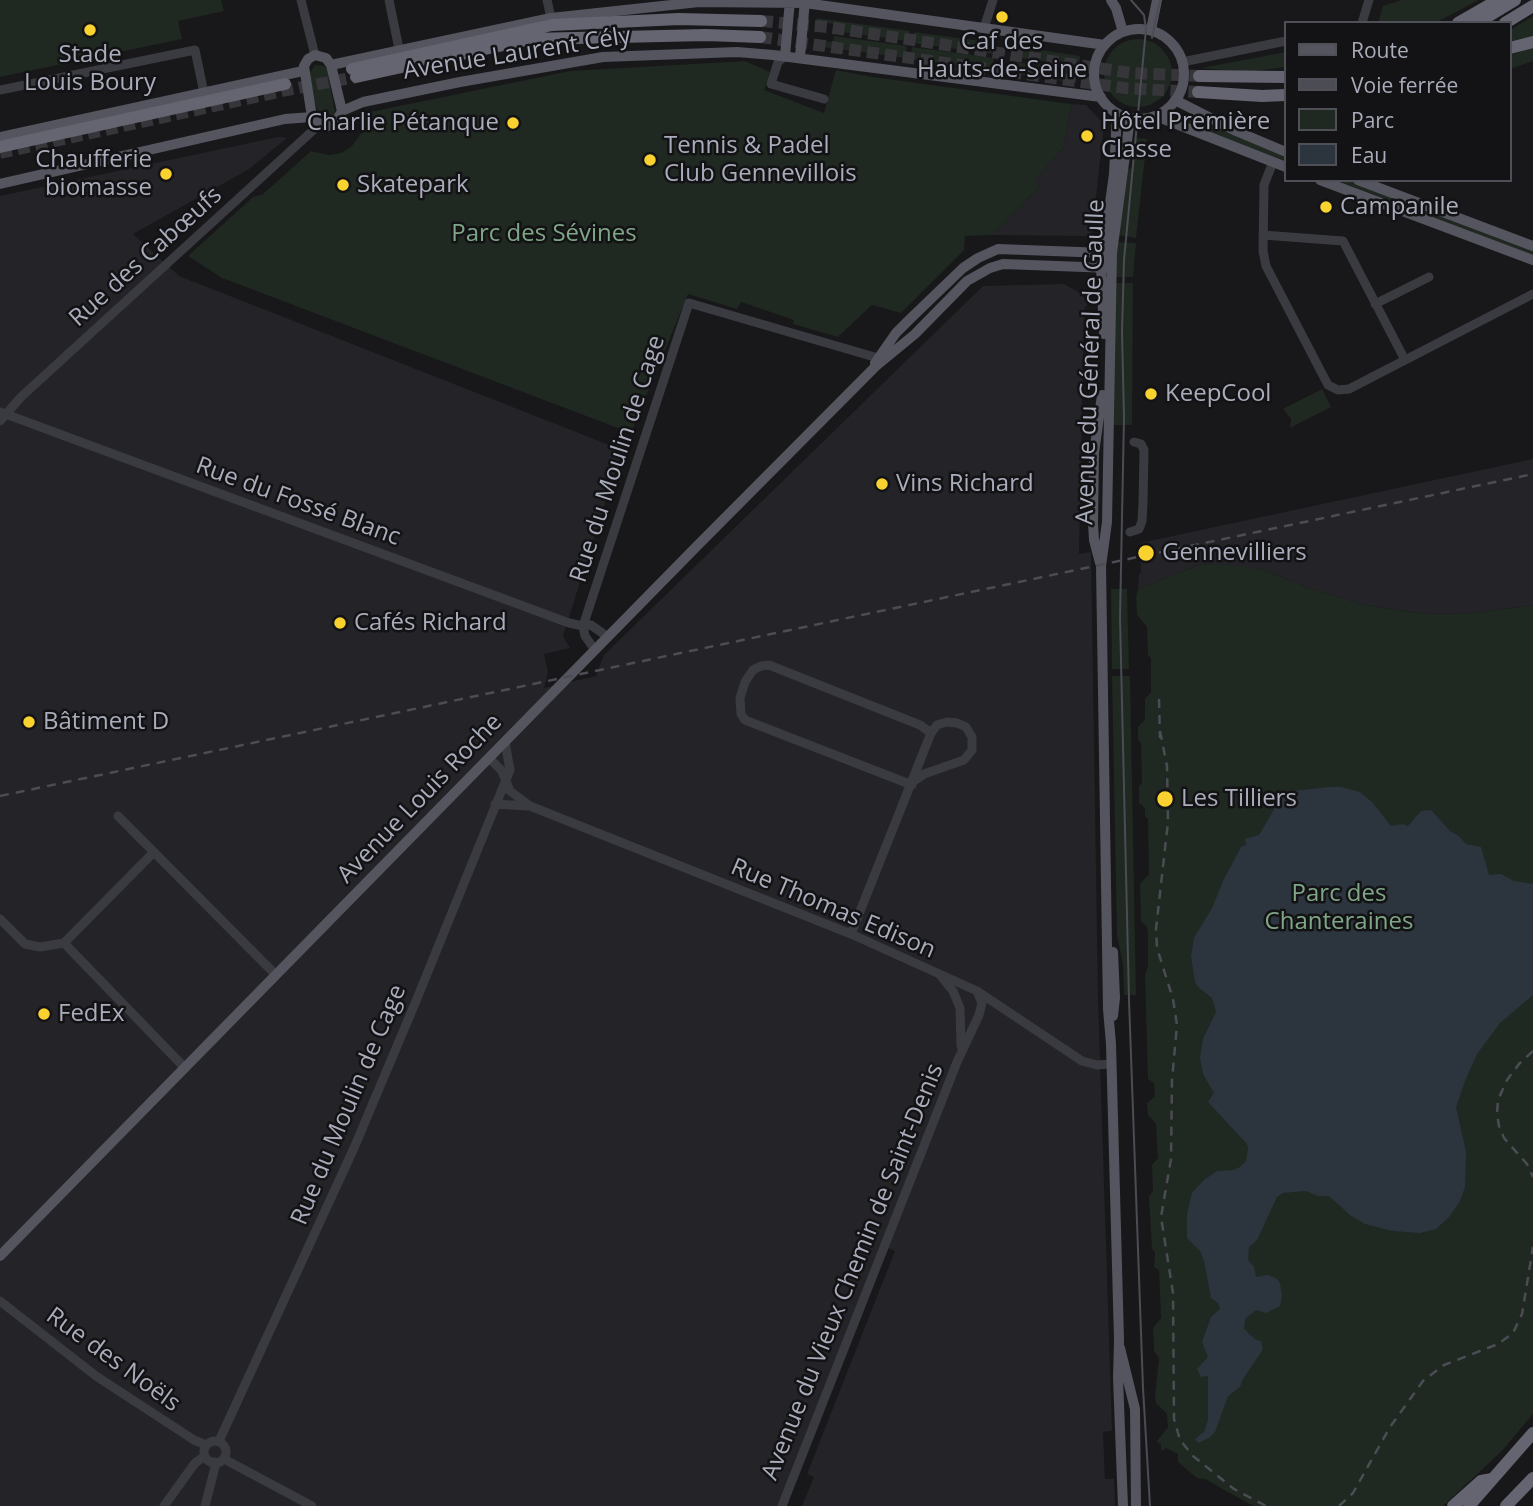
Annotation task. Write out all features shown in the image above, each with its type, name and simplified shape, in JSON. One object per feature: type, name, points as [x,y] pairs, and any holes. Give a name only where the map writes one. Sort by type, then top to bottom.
[{"type":"highway","points":[[1461,21],[1498,0]]},
{"type":"highway","points":[[1480,21],[1515,0]]},
{"type":"highway","points":[[1508,21],[1533,6]]},
{"type":"highway","points":[[760,37],[706,35],[531,39],[354,73],[552,25],[679,19],[761,21]]},
{"type":"highway","points":[[1512,47],[1533,42]]},
{"type":"highway","points":[[1199,76],[1284,77]]},
{"type":"highway","points":[[0,147],[285,84]]},
{"type":"highway","points":[[1198,92],[1284,95]]},
{"type":"highway","points":[[1469,1506],[1533,1433]]},
{"type":"highway","points":[[1453,1506],[1481,1481],[1496,1478]]},
{"type":"highway","points":[[1507,1506],[1533,1478]]},
{"type":"highway","points":[[1518,1506],[1533,1489]]},
{"type":"main road","points":[[1111,0],[1123,32]]},
{"type":"main road","points":[[1151,30],[1157,0]]},
{"type":"main road","points":[[785,56],[790,1]]},
{"type":"main road","name":"Avenue Laurent Cély","points":[[331,65],[551,18],[680,3],[805,1],[1105,45]]},
{"type":"main road","points":[[800,57],[805,1]]},
{"type":"main road","points":[[1156,116],[1175,100],[1184,78],[1182,62],[1170,41],[1151,30],[1134,29],[1123,32],[1105,45],[1094,70],[1101,97],[1116,113],[1130,118],[1156,116],[1284,166]]},
{"type":"main road","name":"Avenue Laurent Cély","points":[[0,184],[285,119],[316,121],[328,125],[336,122],[342,111],[363,102],[603,57],[737,52],[800,57],[1101,97]]},
{"type":"main road","points":[[316,121],[303,71],[308,58],[315,55],[323,57],[331,65],[342,111]]},
{"type":"main road","points":[[0,137],[303,71]]},
{"type":"main road","points":[[1175,100],[1236,131],[1284,151]]},
{"type":"main road","name":"Avenue du Général de Gaulle","points":[[1101,566],[1093,534],[1095,439],[1102,403],[1106,268],[1116,113]]},
{"type":"main road","name":"Avenue du Général de Gaulle","points":[[1107,253],[1130,118]]},
{"type":"main road","points":[[1325,182],[1533,260]]},
{"type":"main road","points":[[1363,182],[1533,247]]},
{"type":"main road","name":"Avenue Louis Roche","points":[[870,372],[896,333],[963,268],[978,258],[998,249],[1107,253]]},
{"type":"main road","name":"Avenue Louis Roche","points":[[0,1256],[870,372],[915,334],[967,281],[1003,264],[1106,268]]},
{"type":"main road","name":"Avenue du Général de Gaulle","points":[[1106,268],[1108,439],[1105,534],[1101,566],[1108,935],[1115,961],[1111,1064],[1119,1345],[1117,1367],[1123,1506]]},
{"type":"main road","points":[[1095,439],[1108,439]]},
{"type":"main road","points":[[1093,534],[1105,534]]},
{"type":"main road","name":"Avenue du Général de Gaulle","points":[[1119,1345],[1134,1399],[1136,1506]]},
{"type":"main road","points":[[1122,1455],[1137,1454]]},
{"type":"street","points":[[389,0],[399,49]]},
{"type":"street","points":[[547,0],[551,18]]},
{"type":"street","points":[[984,28],[993,0]]},
{"type":"street","points":[[1363,21],[1369,0]]},
{"type":"street","points":[[303,1],[315,55]]},
{"type":"street","points":[[1182,62],[1284,41]]},
{"type":"street","points":[[0,90],[194,50],[204,93]]},
{"type":"street","points":[[785,56],[778,62],[771,83],[824,99]]},
{"type":"street","name":"Rue des Cabœufs","points":[[2,416],[316,121]]},
{"type":"street","points":[[1273,162],[1264,185],[1263,235],[1266,266],[1328,385],[1338,390],[1349,389],[1533,294]]},
{"type":"street","points":[[1263,235],[1343,241],[1405,360]]},
{"type":"street","points":[[1375,304],[1429,277]]},
{"type":"street","name":"Rue du Moulin de Cage","points":[[583,626],[689,303],[878,358]]},
{"type":"street","name":"Rue du Fossé Blanc","points":[[2,416],[583,626],[591,625],[608,638]]},
{"type":"street","points":[[1130,532],[1139,529],[1143,503],[1144,450],[1141,444],[1133,442]]},
{"type":"street","points":[[583,626],[595,650]]},
{"type":"street","points":[[913,783],[745,720],[741,714],[740,698],[745,682],[754,670],[769,665],[920,725],[931,733]]},
{"type":"street","points":[[851,934],[931,733],[937,725],[957,723],[966,727],[972,737],[972,750],[964,760],[923,774],[913,783]]},
{"type":"street","name":"Rue du Moulin de Cage","points":[[219,1441],[373,1103],[505,780],[510,765],[505,742]]},
{"type":"street","points":[[489,758],[502,771],[505,780]]},
{"type":"street","name":"Rue Thomas Edison","points":[[505,780],[513,793],[530,806],[851,934],[977,991],[1082,1061],[1097,1065],[1111,1064]]},
{"type":"street","name":"Rue Thomas Edison","points":[[495,804],[530,806]]},
{"type":"street","points":[[118,816],[276,975]]},
{"type":"street","points":[[0,919],[25,944],[40,947],[64,943],[154,852]]},
{"type":"street","points":[[64,943],[185,1068]]},
{"type":"street","name":"Avenue du Vieux Chemin de Saint-Denis","points":[[939,974],[953,991],[960,1008],[961,1052]]},
{"type":"street","points":[[960,1008],[968,995],[977,991],[982,1003],[979,1015]]},
{"type":"street","points":[[979,1015],[1001,1007]]},
{"type":"street","name":"Avenue du Vieux Chemin de Saint-Denis","points":[[782,1506],[961,1052],[979,1015]]},
{"type":"street","name":"Rue des Noëls","points":[[0,1301],[96,1376],[194,1440],[219,1461],[312,1506]]},
{"type":"street","points":[[164,1506],[212,1441],[219,1441],[226,1449],[215,1467],[205,1506]]},
{"type":"shaded area","points":[[1071,104],[1086,105],[1104,124],[1092,233],[1087,236],[993,235],[1040,186],[1034,181],[1064,147]]},
{"type":"shaded area","points":[[278,137],[287,138],[249,169],[133,234],[179,276],[622,450],[563,636],[570,648],[544,654],[548,672],[544,688],[596,676],[604,655],[983,286],[1064,284],[1082,294],[1088,304],[1084,309],[1079,554],[1091,552],[1098,998],[1112,1431],[1103,1432],[1105,1479],[1114,1479],[1115,1506],[802,1506],[814,1477],[807,1474],[895,1251],[880,1245],[787,1506],[0,1506],[0,196]]},
{"type":"shaded area","points":[[1533,459],[1533,605],[1476,613],[1422,614],[1366,605],[1312,589],[1264,570],[1202,564],[1138,589],[1141,573],[1140,543]]},
{"type":"green space","name":"Stade Louis Boury","points":[[0,0],[221,0],[224,11],[178,21],[182,39],[0,77]]},
{"type":"green space","points":[[1402,0],[1479,0],[1439,21],[1379,21],[1383,6]]},
{"type":"green space","points":[[1533,16],[1533,37],[1512,42],[1512,29]]},
{"type":"green space","points":[[817,18],[910,31],[908,41],[834,31],[835,24],[816,22]]},
{"type":"green space","points":[[914,32],[995,43],[994,54],[912,43]]},
{"type":"green space","points":[[834,36],[907,46],[906,58],[814,46],[815,40],[833,42]]},
{"type":"green space","points":[[1138,39],[1151,41],[1162,49],[1170,60],[1170,86],[1162,97],[1151,105],[1138,107],[1125,105],[1114,97],[1106,86],[1104,73],[1106,60],[1114,49],[1125,41]]},
{"type":"green space","points":[[1015,46],[1080,56],[1079,66],[1014,57]]},
{"type":"green space","points":[[912,47],[994,58],[992,70],[910,59]]},
{"type":"green space","points":[[1533,48],[1533,61],[1512,68],[1512,54]]},
{"type":"green space","points":[[1284,52],[1284,67],[1247,72],[1201,68]]},
{"type":"green space","name":"Parc des Sévines","points":[[745,61],[770,72],[764,90],[824,113],[836,70],[1071,104],[1064,147],[1035,180],[1040,186],[993,235],[965,236],[964,250],[901,313],[872,305],[838,337],[793,324],[794,320],[741,302],[737,309],[688,294],[631,433],[222,278],[188,256],[253,197],[263,194],[311,151],[329,155],[341,153],[351,147],[363,131],[365,113],[570,71]]},
{"type":"green space","points":[[1013,62],[1078,71],[1076,83],[1011,73]]},
{"type":"green space","points":[[315,65],[327,69],[335,112],[334,116],[327,120],[319,115],[314,101],[309,74]]},
{"type":"green space","points":[[1190,116],[1284,155],[1284,160],[1187,124]]},
{"type":"green space","points":[[1135,138],[1147,139],[1136,238],[1118,235],[1125,168],[1131,169]]},
{"type":"green space","points":[[1341,182],[1354,182],[1533,251],[1533,255]]},
{"type":"green space","points":[[1117,242],[1136,243],[1133,277],[1115,277]]},
{"type":"green space","points":[[1115,283],[1133,283],[1132,425],[1113,425]]},
{"type":"green space","points":[[1322,389],[1331,407],[1290,428],[1291,419],[1283,409]]},
{"type":"green space","name":"Parc des Chanteraines","points":[[1202,564],[1264,570],[1312,589],[1366,605],[1422,614],[1476,613],[1533,605],[1533,1414],[1501,1452],[1443,1506],[1253,1506],[1205,1479],[1197,1478],[1178,1462],[1178,1454],[1166,1448],[1161,1451],[1161,1445],[1157,1441],[1168,1427],[1167,1414],[1156,1403],[1155,1395],[1159,1358],[1154,1351],[1153,1328],[1161,1318],[1159,1270],[1154,1267],[1149,1196],[1153,1191],[1152,1165],[1158,1158],[1156,1124],[1148,1115],[1147,1103],[1155,1096],[1154,1083],[1148,1079],[1145,975],[1148,966],[1148,932],[1141,921],[1140,884],[1149,874],[1148,819],[1145,816],[1145,808],[1139,803],[1139,786],[1142,783],[1141,744],[1138,739],[1138,727],[1145,719],[1145,699],[1151,692],[1151,658],[1148,655],[1147,627],[1137,615],[1136,597],[1138,589]]},
{"type":"green space","points":[[1111,589],[1127,589],[1129,669],[1112,669]]},
{"type":"green space","points":[[1112,676],[1130,676],[1136,995],[1124,995],[1123,965],[1117,935]]},
{"type":"water","points":[[1329,787],[1360,792],[1372,802],[1391,826],[1408,826],[1421,811],[1431,810],[1466,844],[1481,847],[1489,875],[1501,874],[1514,881],[1533,884],[1533,995],[1500,1023],[1477,1054],[1465,1081],[1456,1107],[1466,1152],[1465,1187],[1460,1201],[1449,1217],[1436,1229],[1420,1233],[1393,1231],[1365,1224],[1350,1215],[1329,1196],[1318,1196],[1306,1191],[1283,1193],[1277,1197],[1257,1240],[1249,1247],[1248,1260],[1254,1267],[1256,1277],[1267,1275],[1276,1278],[1280,1283],[1280,1306],[1266,1313],[1256,1310],[1245,1319],[1244,1329],[1261,1341],[1263,1349],[1240,1387],[1228,1396],[1215,1432],[1198,1443],[1195,1439],[1204,1432],[1208,1420],[1208,1376],[1201,1377],[1197,1369],[1208,1357],[1202,1342],[1211,1317],[1220,1309],[1218,1303],[1211,1298],[1200,1251],[1187,1238],[1187,1214],[1192,1193],[1204,1180],[1217,1171],[1240,1167],[1246,1161],[1248,1149],[1247,1144],[1208,1102],[1214,1093],[1203,1074],[1200,1058],[1203,1039],[1216,1012],[1212,998],[1195,982],[1191,956],[1194,938],[1212,908],[1241,847],[1246,845],[1245,839],[1259,835],[1284,792]]},
{"type":"tunnel","points":[[761,21],[827,27],[1131,73],[1199,76]]},
{"type":"tunnel","points":[[760,37],[1125,88],[1198,92]]},
{"type":"tunnel","points":[[0,153],[356,77]]},
{"type":"tram line","points":[[1131,0],[1144,15],[1146,29],[1124,260],[1120,618],[1129,1000],[1143,1388],[1150,1506]]},
{"type":"tram line","points":[[1152,38],[1160,0]]},
{"type":"railway","points":[[0,796],[1533,474]]},
{"type":"railway","points":[[1159,699],[1160,738]]},
{"type":"railway","points":[[1160,731],[1167,766],[1168,822],[1156,929],[1157,948],[1173,999],[1177,1025],[1172,1080],[1171,1159],[1161,1217],[1173,1293],[1174,1419],[1180,1440],[1193,1456],[1234,1489],[1266,1506]]},
{"type":"railway","points":[[1533,1051],[1507,1080],[1498,1100],[1497,1114],[1504,1138],[1527,1164],[1533,1177]]},
{"type":"railway","points":[[1339,1506],[1353,1493],[1390,1427],[1423,1381],[1444,1365],[1498,1344],[1513,1333],[1522,1314],[1533,1247]]},
{"type":"place","name":"Caf des Hauts-de-Seine","points":[[1002,17]]},
{"type":"place","name":"Stade Louis Boury","points":[[90,30]]},
{"type":"place","name":"Charlie Pétanque","points":[[513,123]]},
{"type":"place","name":"Hôtel Première Classe","points":[[1087,136]]},
{"type":"place","name":"Tennis & Padel Club Gennevillois","points":[[650,160]]},
{"type":"place","name":"Chaufferie biomasse","points":[[166,174]]},
{"type":"place","name":"Skatepark","points":[[343,185]]},
{"type":"place","name":"Campanile","points":[[1326,207]]},
{"type":"place","name":"KeepCool","points":[[1151,394]]},
{"type":"place","name":"Vins Richard","points":[[882,484]]},
{"type":"place","name":"Gennevilliers","points":[[1146,553]]},
{"type":"place","name":"Cafés Richard","points":[[340,623]]},
{"type":"place","name":"Bâtiment D","points":[[29,722]]},
{"type":"place","name":"Les Tilliers","points":[[1165,799]]},
{"type":"place","name":"FedEx","points":[[44,1014]]}]
